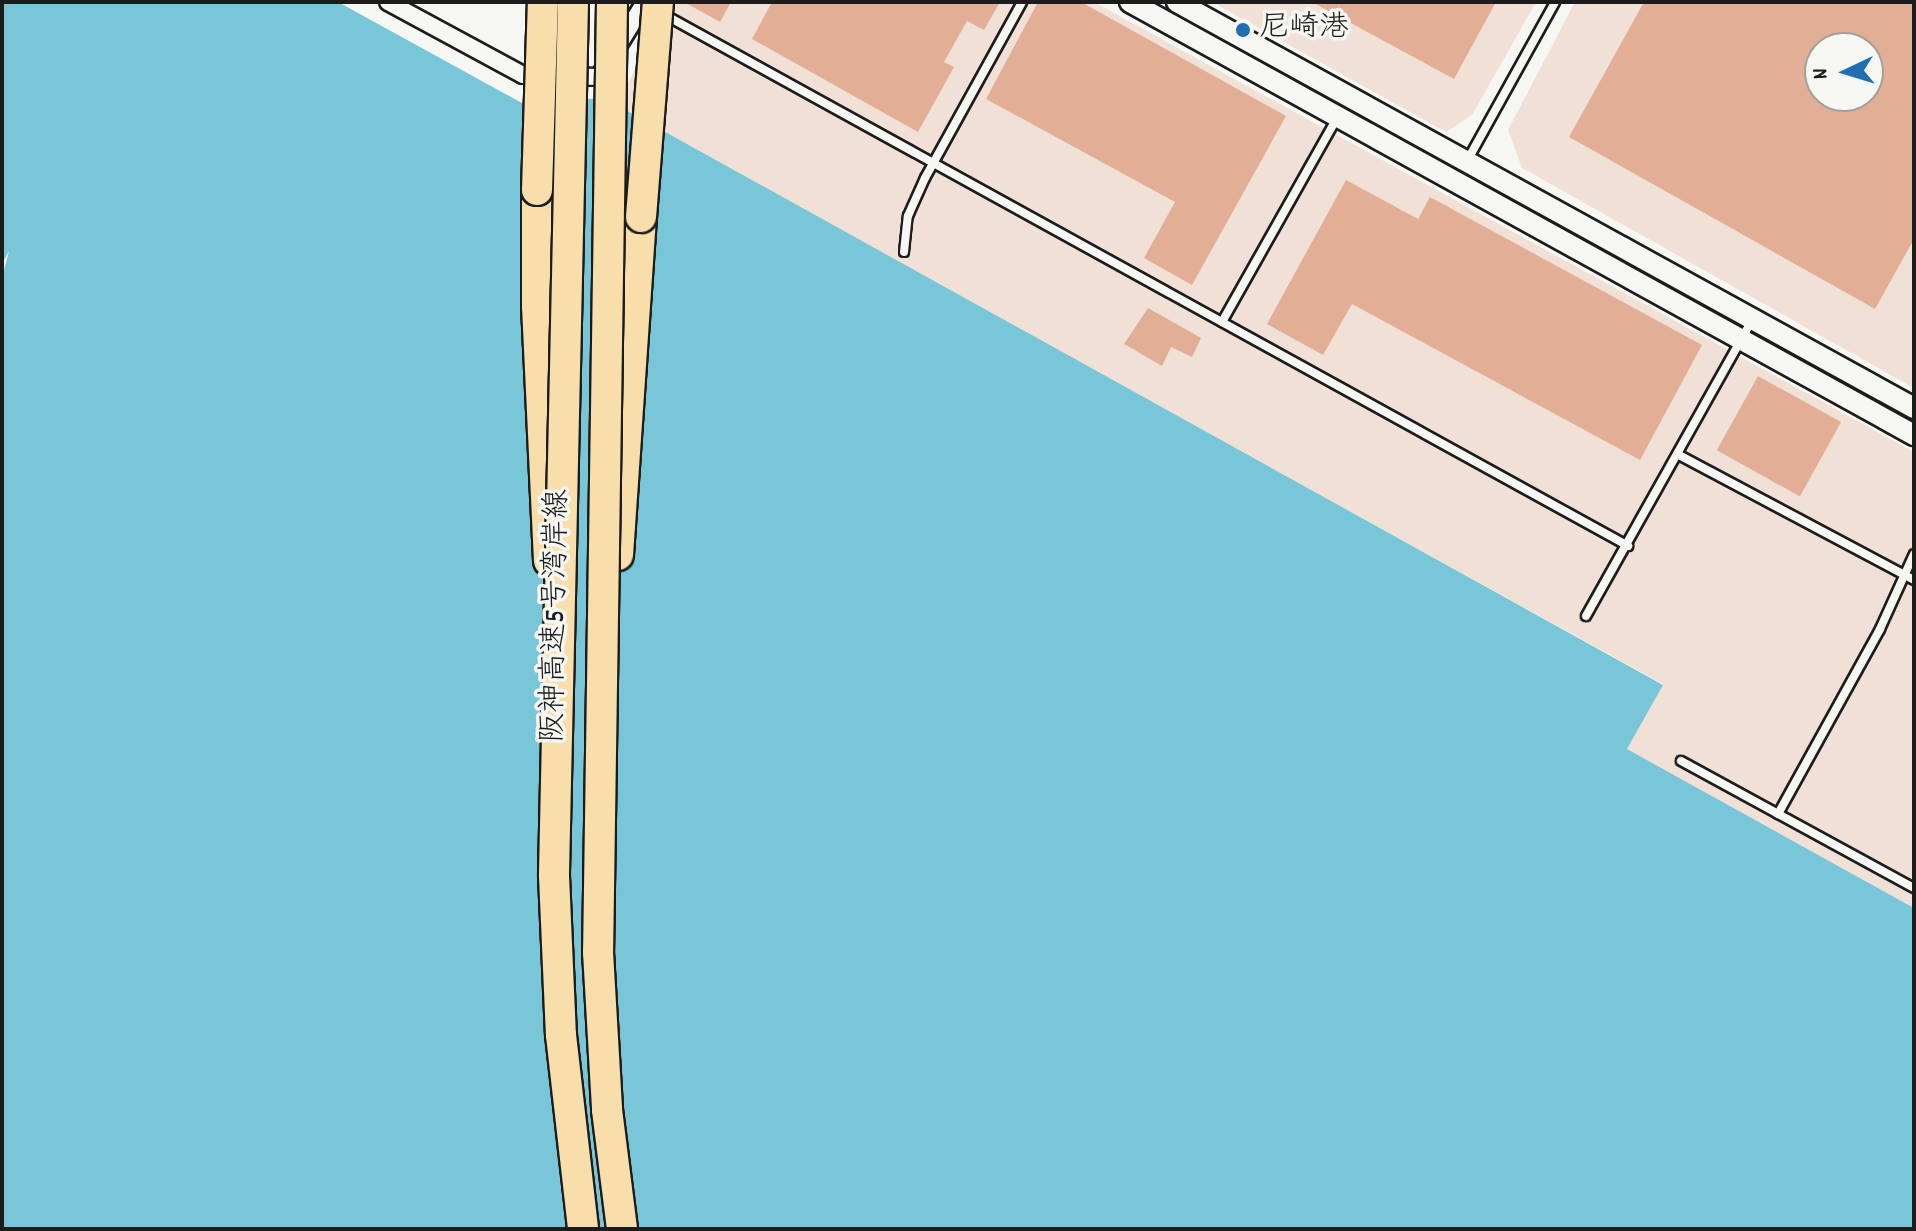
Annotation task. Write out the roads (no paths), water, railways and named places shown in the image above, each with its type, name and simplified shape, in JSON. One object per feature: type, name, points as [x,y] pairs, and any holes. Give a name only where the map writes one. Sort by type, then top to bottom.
[{"type":"highway","points":[[543,2],[537,306],[557,695]]},
{"type":"highway","name":"阪神高速5号湾岸線","points":[[573,2],[557,695],[556,959],[568,1116],[583,1229]]},
{"type":"highway","name":"阪神高速5号湾岸線","points":[[612,2],[598,877],[602,1047],[622,1229]]},
{"type":"highway","points":[[598,877],[613,741],[621,465],[647,2]]},
{"type":"street","points":[[388,2],[523,75],[599,77],[647,2]]},
{"type":"street","points":[[1130,2],[1914,435]]},
{"type":"street","points":[[1177,2],[1914,408]]},
{"type":"lane","points":[[647,2],[935,167],[1628,546]]},
{"type":"lane","points":[[904,252],[908,216],[1022,2]]},
{"type":"lane","points":[[1466,161],[1555,2]]},
{"type":"lane","points":[[1222,322],[1349,98]]},
{"type":"lane","points":[[1586,616],[1679,455],[1752,319]]},
{"type":"lane","points":[[1679,455],[1914,580]]},
{"type":"lane","points":[[1778,814],[1880,629],[1902,573],[1914,554]]},
{"type":"lane","points":[[1681,761],[1914,888]]},
{"type":"water","points":[[2,2],[338,2],[522,103],[604,98],[1663,685],[1627,749],[1914,908],[1914,1229],[2,1229],[2,278],[9,251],[2,264]]},
{"type":"place","name":"尼崎港","points":[[1243,30]]}]
